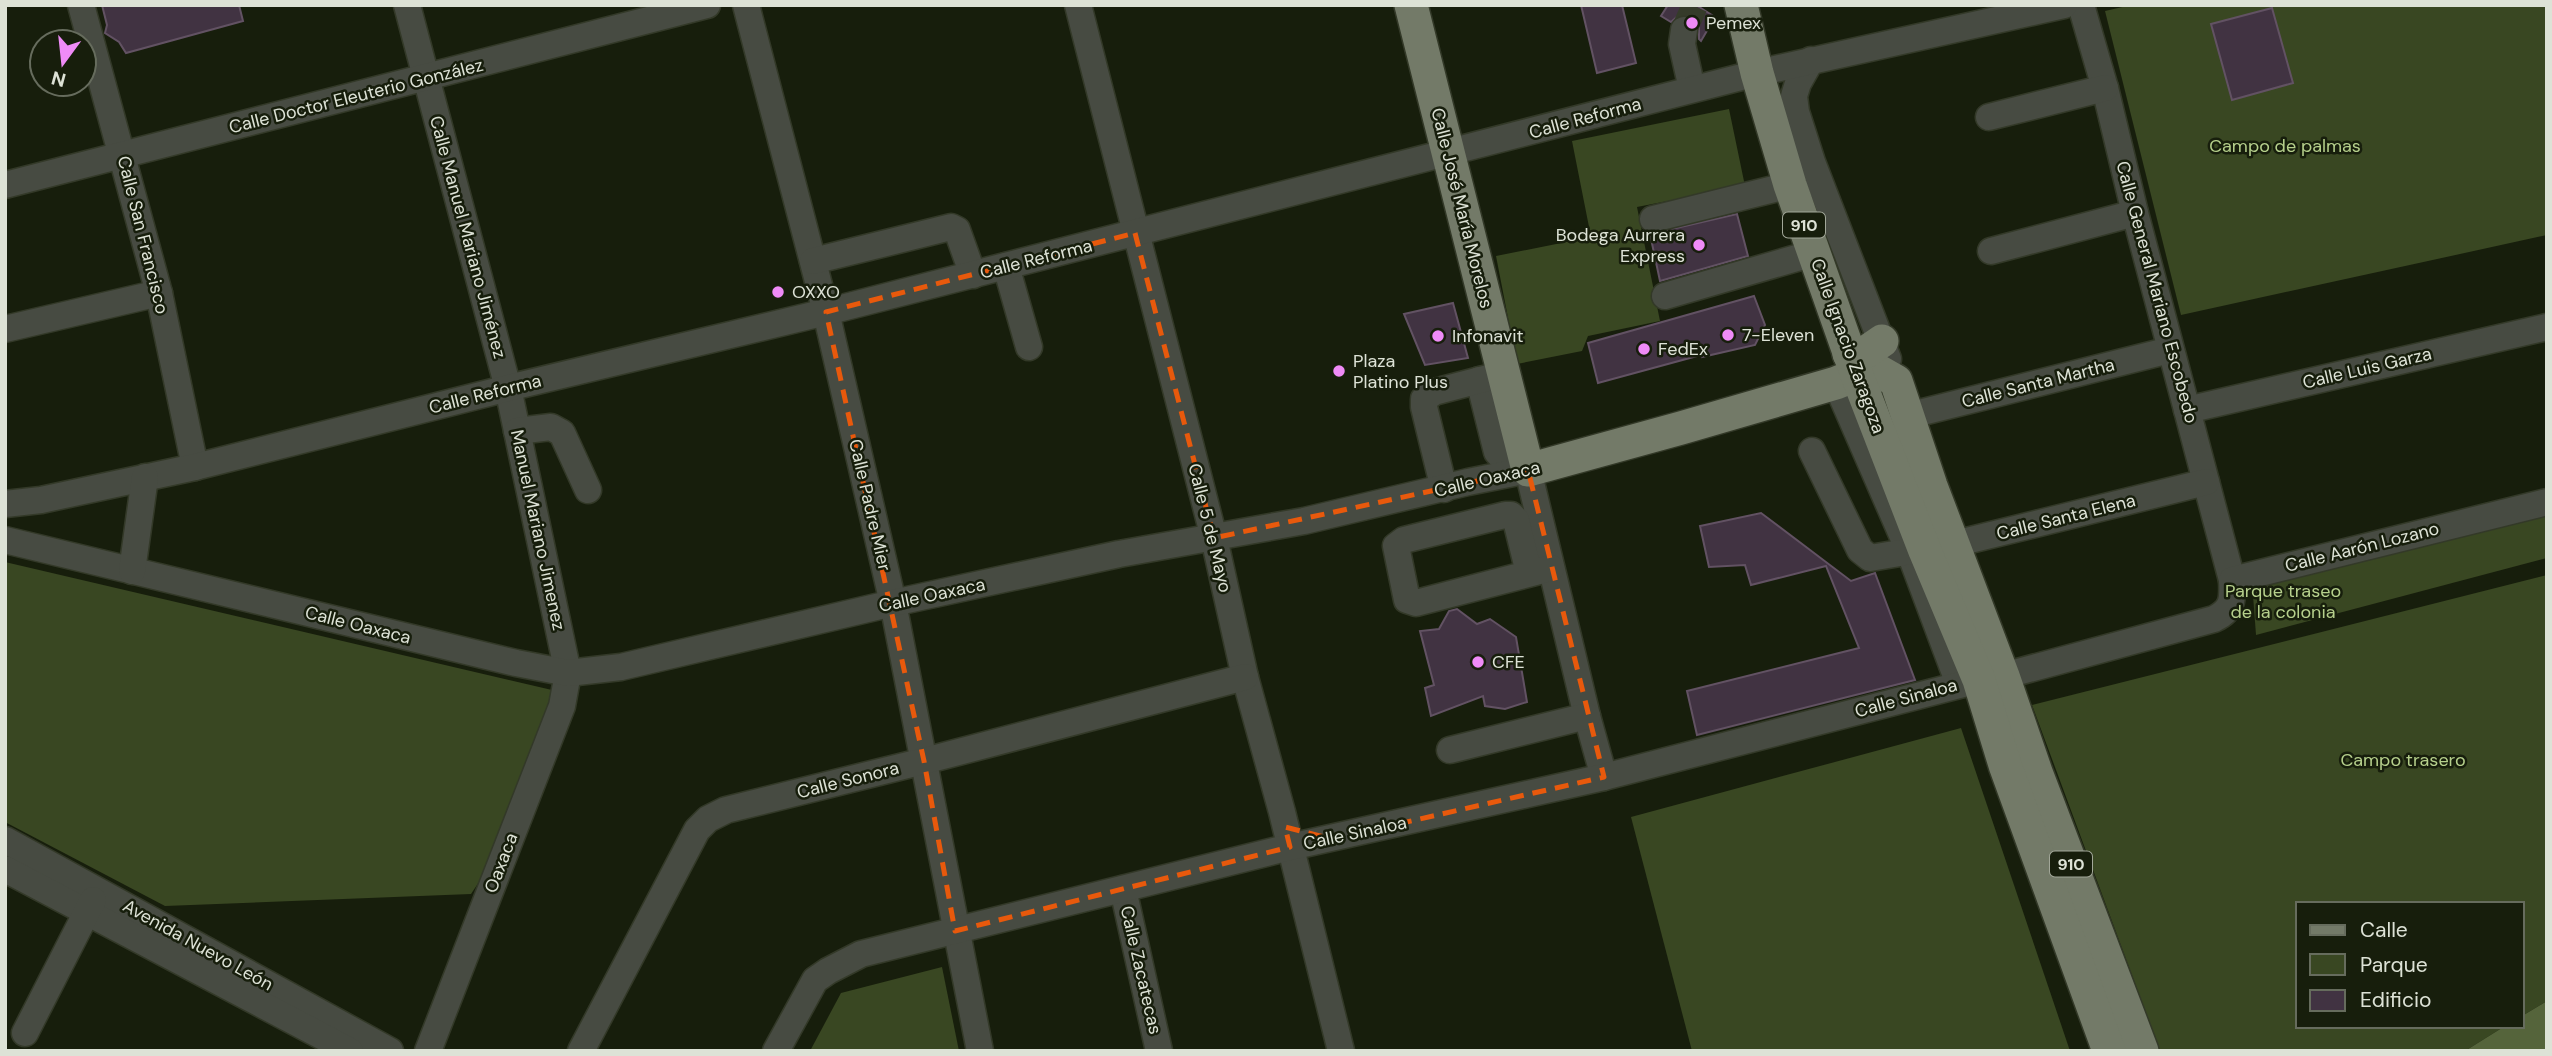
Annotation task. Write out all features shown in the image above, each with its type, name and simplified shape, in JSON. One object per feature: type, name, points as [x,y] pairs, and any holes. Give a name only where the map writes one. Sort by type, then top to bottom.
[{"type":"main road","name":"Calle José María Morelos","points":[[1411,5],[1449,153],[1491,377],[1528,470]]},
{"type":"main road","name":"Calle Ignacio Zaragoza","points":[[1741,5],[1757,73],[1790,185],[1814,253],[1847,370],[1930,550]]},
{"type":"main road","name":"Calle Oaxaca","points":[[1528,470],[1681,429],[1847,370],[1882,341]]},
{"type":"main road","points":[[1847,370],[1875,369],[1896,381]]},
{"type":"main road","name":"Calle Ignacio Zaragoza","points":[[1896,381],[1906,416],[1930,550]]},
{"type":"main road","name":"910","points":[[1930,550],[1980,680],[2005,765],[2109,1051]]},
{"type":"main road","name":"910","points":[[1980,680],[2036,772],[2142,1051]]},
{"type":"street","name":"Calle San Francisco","points":[[81,5],[159,293],[195,467]]},
{"type":"street","name":"Calle Manuel Mariano Jiménez","points":[[407,5],[508,388]]},
{"type":"street","name":"Calle Doctor Eleuterio González","points":[[5,185],[707,5]]},
{"type":"street","name":"Calle Padre Mier","points":[[746,5],[826,312],[893,603],[980,1051]]},
{"type":"street","name":"Calle 5 de Mayo","points":[[1078,5],[1341,1051]]},
{"type":"street","name":"Calle Reforma","points":[[5,504],[41,500],[195,467],[1006,267],[1692,89],[2064,5]]},
{"type":"street","name":"Calle General Mariano Escobedo","points":[[2081,5],[2105,88],[2170,350],[2232,580]]},
{"type":"street","points":[[1684,30],[1682,44],[1692,89]]},
{"type":"street","name":"Calle Ignacio Zaragoza","points":[[1811,60],[1794,96],[1796,112],[1812,162],[1896,381]]},
{"type":"street","points":[[1989,117],[2105,88]]},
{"type":"street","points":[[1653,219],[1790,185]]},
{"type":"street","points":[[1991,251],[2135,213]]},
{"type":"street","points":[[813,261],[951,227],[957,230],[973,275]]},
{"type":"street","points":[[1665,296],[1814,253]]},
{"type":"street","points":[[1006,267],[1029,347]]},
{"type":"street","points":[[5,329],[159,293]]},
{"type":"street","name":"Calle Luis Garza","points":[[2187,410],[2547,327]]},
{"type":"street","name":"Calle Santa Martha","points":[[1906,416],[2170,350]]},
{"type":"street","points":[[1474,523],[1424,407],[1424,399],[1434,392],[1491,377]]},
{"type":"street","name":"Manuel Mariano Jimenez","points":[[508,388],[568,673]]},
{"type":"street","points":[[517,431],[551,427],[562,433],[588,490]]},
{"type":"street","name":"Calle Santa Elena","points":[[1812,451],[1864,556],[1884,558],[1930,550],[2206,482]]},
{"type":"street","name":"Calle Oaxaca","points":[[5,540],[516,663],[568,673],[621,667],[893,603],[1119,554],[1304,521],[1528,470]]},
{"type":"street","name":"Calle José María Morelos","points":[[1528,470],[1540,571],[1604,777]]},
{"type":"street","points":[[132,571],[145,477]]},
{"type":"street","points":[[1397,500],[1404,540]]},
{"type":"street","name":"Calle Aarón Lozano","points":[[2232,580],[2547,502]]},
{"type":"street","points":[[1511,515],[1516,520],[1540,571],[1411,603],[1407,600],[1395,551],[1398,542],[1474,523],[1511,515]]},
{"type":"street","points":[[1930,550],[1980,680],[2214,619],[2231,607],[2232,580]]},
{"type":"street","name":"Oaxaca","points":[[428,1051],[562,706],[568,673]]},
{"type":"street","name":"Calle Sonora","points":[[581,1051],[697,830],[708,819],[726,810],[1245,677]]},
{"type":"street","name":"Calle Sinaloa","points":[[776,1051],[810,988],[828,971],[861,954],[1290,847],[1604,777],[1980,680]]},
{"type":"street","points":[[1450,750],[1587,716]]},
{"type":"street","points":[[1282,812],[1301,832],[1332,839]]},
{"type":"street","name":"Avenida Nuevo León","points":[[7,847],[98,890],[156,936],[219,970],[298,1011],[390,1051]]},
{"type":"street","points":[[5,869],[86,914],[156,936]]},
{"type":"street","name":"Calle Zacatecas","points":[[1123,889],[1159,1051]]},
{"type":"street","points":[[25,1033],[98,890]]},
{"type":"street","points":[[298,1011],[350,1051]]},
{"type":"highlighted area","points":[[1135,233],[1214,538],[1528,470],[1604,777],[1332,839],[1285,827],[1290,847],[955,931],[924,761],[826,312]]},
{"type":"green space","name":"Campo de palmas","points":[[2131,5],[2547,5],[2547,235],[2181,315],[2105,11]]},
{"type":"green space","points":[[1729,109],[1745,186],[1637,207],[1660,321],[1588,336],[1582,351],[1517,364],[1496,256],[1591,237],[1572,141]]},
{"type":"green space","name":"Parque traseo de la colonia","points":[[2547,514],[2547,558],[2256,635],[2252,582]]},
{"type":"green space","points":[[5,562],[552,690],[556,704],[481,879],[471,894],[165,906],[5,822]]},
{"type":"green space","name":"Campo trasero","points":[[2547,575],[2547,1001],[2524,1015],[2524,902],[2296,902],[2296,1028],[2502,1028],[2465,1051],[2160,1051],[2032,705]]},
{"type":"green space","points":[[1961,728],[2070,1051],[1692,1051],[1631,817]]},
{"type":"green space","points":[[942,967],[959,1051],[810,1051],[841,993]]},
{"type":"shaded area","points":[[2547,1001],[2547,1051],[2465,1051],[2502,1028],[2524,1028],[2524,1015]]},
{"type":"building","points":[[102,5],[239,5],[243,21],[126,53],[119,42],[105,33],[107,25]]},
{"type":"building","points":[[1581,5],[1622,5],[1636,63],[1597,73]]},
{"type":"building","name":"Pemex","points":[[1668,5],[1696,5],[1715,17],[1701,41],[1699,25],[1693,17],[1679,15],[1671,22],[1661,16]]},
{"type":"building","points":[[2272,8],[2293,83],[2232,100],[2211,24]]},
{"type":"building","name":"Bodega Aurrera Express","points":[[1737,214],[1748,256],[1660,281],[1650,234]]},
{"type":"building","points":[[1754,296],[1765,325],[1755,345],[1702,357],[1701,355],[1598,383],[1588,343]]},
{"type":"building","name":"Infonavit","points":[[1453,303],[1468,358],[1425,365],[1404,314]]},
{"type":"building","points":[[1761,513],[1851,581],[1875,573],[1915,680],[1697,735],[1687,691],[1859,648],[1826,566],[1751,585],[1745,565],[1709,567],[1700,526]]},
{"type":"building","name":"CFE","points":[[1457,609],[1477,624],[1490,619],[1516,637],[1527,702],[1505,709],[1485,706],[1483,696],[1431,716],[1425,688],[1434,685],[1420,631],[1439,629],[1449,611]]},
{"type":"tunnel","points":[[1684,30],[1695,5]]},
{"type":"place","name":"Pemex","points":[[1692,23]]},
{"type":"place","name":"Bodega Aurrera Express","points":[[1699,245]]},
{"type":"place","name":"OXXO","points":[[778,292]]},
{"type":"place","name":"7-Eleven","points":[[1728,335]]},
{"type":"place","name":"Infonavit","points":[[1438,336]]},
{"type":"place","name":"FedEx","points":[[1644,349]]},
{"type":"place","name":"Plaza Platino Plus","points":[[1339,371]]},
{"type":"place","name":"CFE","points":[[1478,662]]}]
